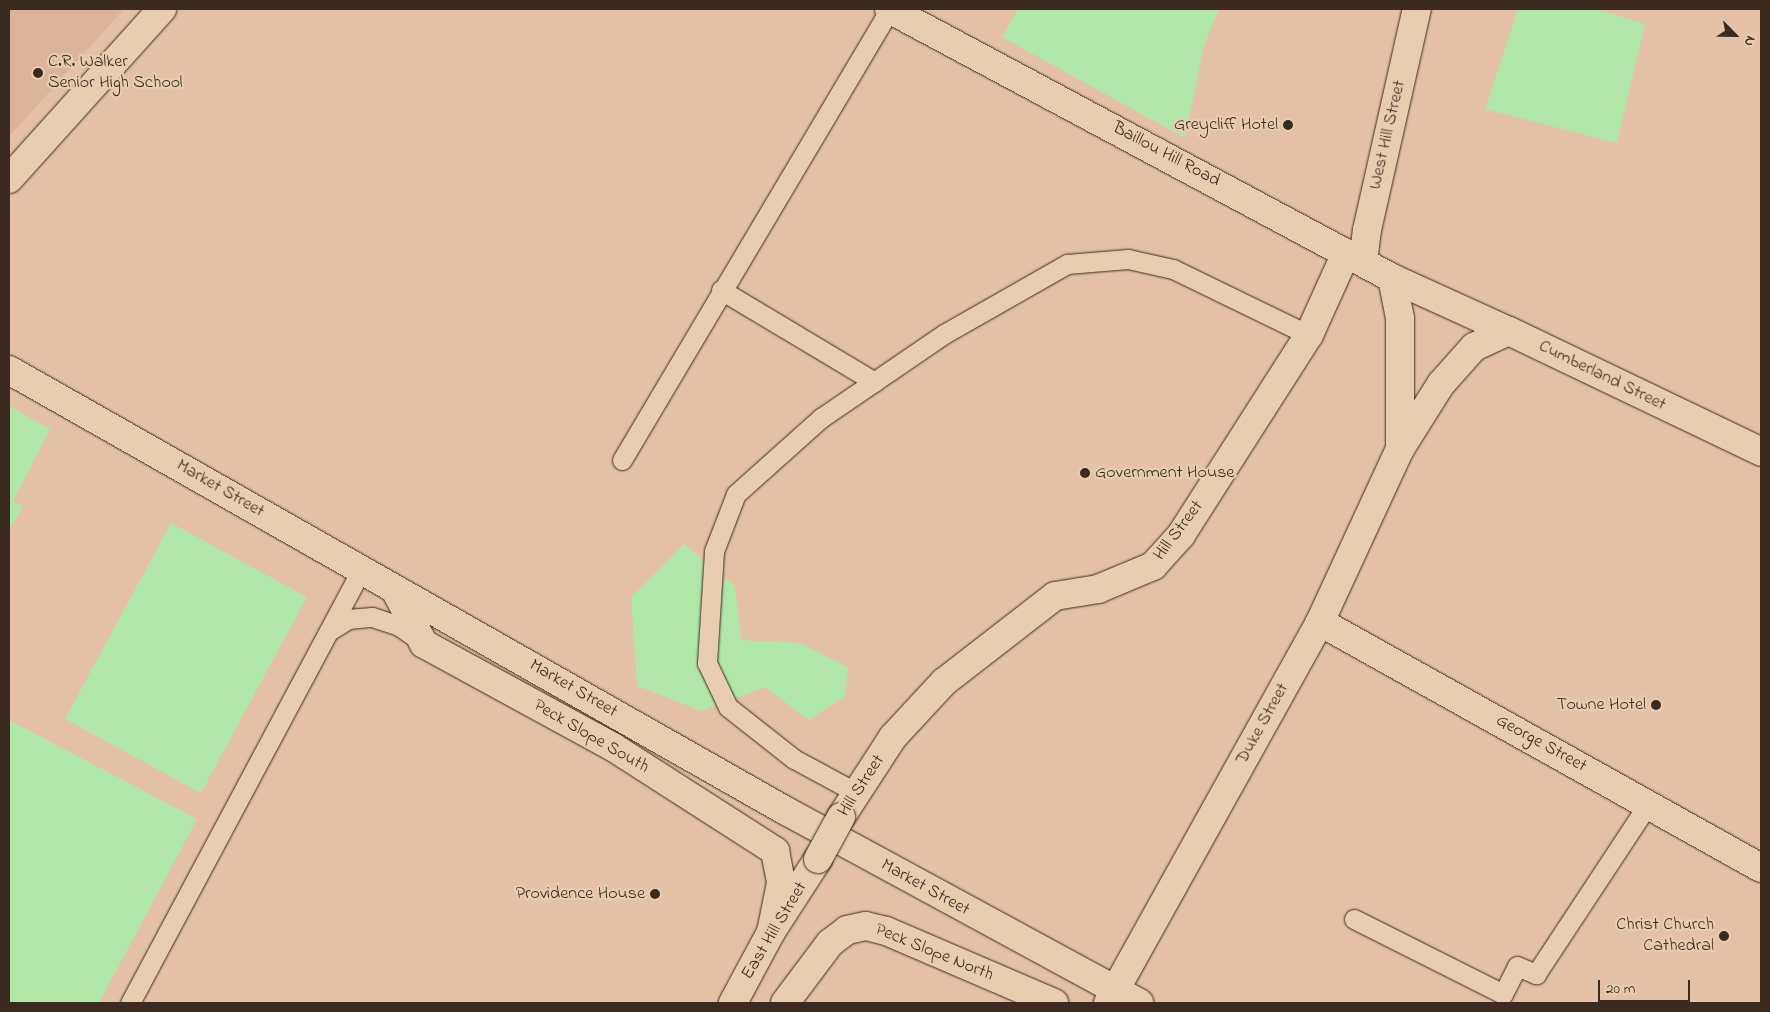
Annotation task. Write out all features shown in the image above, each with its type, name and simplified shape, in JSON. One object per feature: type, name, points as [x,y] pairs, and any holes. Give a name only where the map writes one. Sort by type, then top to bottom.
[{"type":"main road","points":[[9,179],[162,9]]},
{"type":"main road","name":"Baillou Hill Road","points":[[890,9],[1392,278],[1442,300]]},
{"type":"main road","name":"West Hill Street","points":[[1355,257],[1367,230],[1417,9]]},
{"type":"main road","name":"Hill Street","points":[[818,860],[841,817],[893,737],[944,682],[1055,596],[1098,589],[1153,566],[1181,535],[1310,335],[1355,257]]},
{"type":"main road","name":"Duke Street","points":[[1392,278],[1400,318],[1400,449]]},
{"type":"main road","name":"Cumberland Street","points":[[1442,300],[1761,452]]},
{"type":"main road","name":"Duke Street","points":[[1111,998],[1320,622],[1400,449],[1457,363],[1474,347],[1509,331]]},
{"type":"main road","name":"Market Street","points":[[9,370],[1111,998],[1139,1003]]},
{"type":"main road","points":[[395,590],[424,644]]},
{"type":"main road","name":"George Street","points":[[1320,622],[1761,868]]},
{"type":"main road","name":"Peck Slope South","points":[[424,644],[613,747],[775,851],[781,883],[771,932]]},
{"type":"main road","name":"East Hill Street","points":[[732,1003],[771,932],[818,860]]},
{"type":"main road","name":"Peck Slope North","points":[[784,1003],[830,943],[847,930],[866,926],[886,931],[1054,1003]]},
{"type":"lane","points":[[622,460],[721,290],[890,9]]},
{"type":"lane","points":[[857,793],[794,758],[728,706],[707,663],[714,551],[736,494],[821,418],[944,334],[1067,264],[1128,259],[1173,269],[1310,335]]},
{"type":"lane","points":[[721,290],[874,382]]},
{"type":"lane","points":[[130,1003],[361,571]]},
{"type":"lane","name":"Peck Slope South","points":[[327,632],[348,619],[372,617],[399,626],[424,644]]},
{"type":"lane","points":[[1354,919],[1503,994],[1517,966],[1536,974],[1648,804]]},
{"type":"shaded area","name":"C.R. Walker Senior High School","points":[[9,9],[124,9],[9,137]]},
{"type":"green space","points":[[1018,9],[1219,9],[1204,46],[1185,138],[1002,37]]},
{"type":"green space","points":[[1518,9],[1596,9],[1645,24],[1617,143],[1485,109]]},
{"type":"green space","points":[[9,406],[50,429],[13,501],[23,506],[9,530]]},
{"type":"green space","points":[[171,523],[307,597],[201,793],[65,719]]},
{"type":"green space","points":[[684,544],[735,586],[741,640],[800,643],[848,667],[845,696],[809,720],[765,687],[702,711],[637,686],[631,597]]},
{"type":"green space","points":[[9,720],[197,819],[99,1003],[9,1003]]},
{"type":"place","name":"C.R. Walker Senior High School","points":[[38,73]]},
{"type":"place","name":"Greycliff Hotel","points":[[1288,125]]},
{"type":"place","name":"Government House","points":[[1085,473]]},
{"type":"place","name":"Towne Hotel","points":[[1656,705]]},
{"type":"place","name":"Providence House","points":[[655,894]]},
{"type":"place","name":"Christ Church Cathedral","points":[[1724,936]]}]
